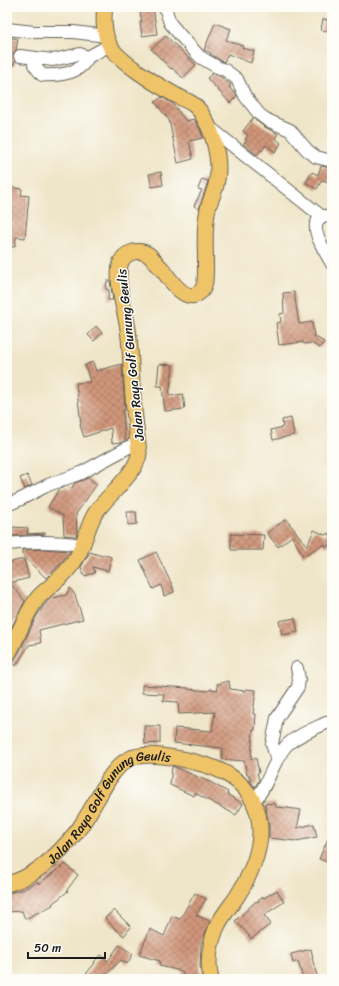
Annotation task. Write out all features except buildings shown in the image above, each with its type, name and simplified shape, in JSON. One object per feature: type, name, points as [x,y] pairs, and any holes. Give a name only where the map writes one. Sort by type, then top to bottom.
[{"type":"main road","points":[[105,7],[104,14],[108,41]]},
{"type":"main road","name":"Jalan Raya Golf Gunung Geulis","points":[[7,656],[16,639],[21,625],[38,598],[70,568],[78,555],[97,511],[107,498],[117,489],[137,462],[139,453],[128,328],[121,289],[120,265],[122,259],[126,255],[135,251],[144,252],[149,255],[172,282],[184,293],[190,296],[194,296],[201,291],[204,286],[206,273],[205,239],[207,212],[218,174],[215,146],[208,126],[200,111],[195,106],[169,92],[135,69],[115,53],[108,41]]},
{"type":"main road","name":"Jalan Raya Golf Gunung Geulis","points":[[7,884],[15,882],[36,871],[60,850],[78,829],[115,772],[123,763],[135,757],[155,755],[196,762],[214,767],[239,783],[254,801],[260,825],[260,841],[250,872],[220,921],[213,937],[210,959],[211,979]]},
{"type":"street","points":[[165,7],[170,23],[180,35],[200,56],[237,79],[245,96],[259,114],[267,120],[290,130],[296,135],[307,150],[316,157],[332,161]]},
{"type":"street","points":[[7,29],[34,32],[73,32],[108,41]]},
{"type":"street","points":[[34,58],[34,65],[42,75],[56,76],[84,65],[88,57],[108,41]]},
{"type":"street","points":[[20,56],[53,60],[80,54],[88,57]]},
{"type":"street","points":[[56,76],[60,63],[65,57]]},
{"type":"street","points":[[208,126],[326,216],[316,226],[318,237],[332,264]]},
{"type":"street","points":[[7,505],[48,485],[81,472],[138,442]]},
{"type":"street","points":[[7,544],[24,542],[59,542],[82,545]]},
{"type":"street","points":[[277,760],[272,744],[277,718],[298,687],[299,679],[297,668]]},
{"type":"street","points":[[254,801],[261,794],[265,782],[287,745],[292,740],[332,720]]}]
